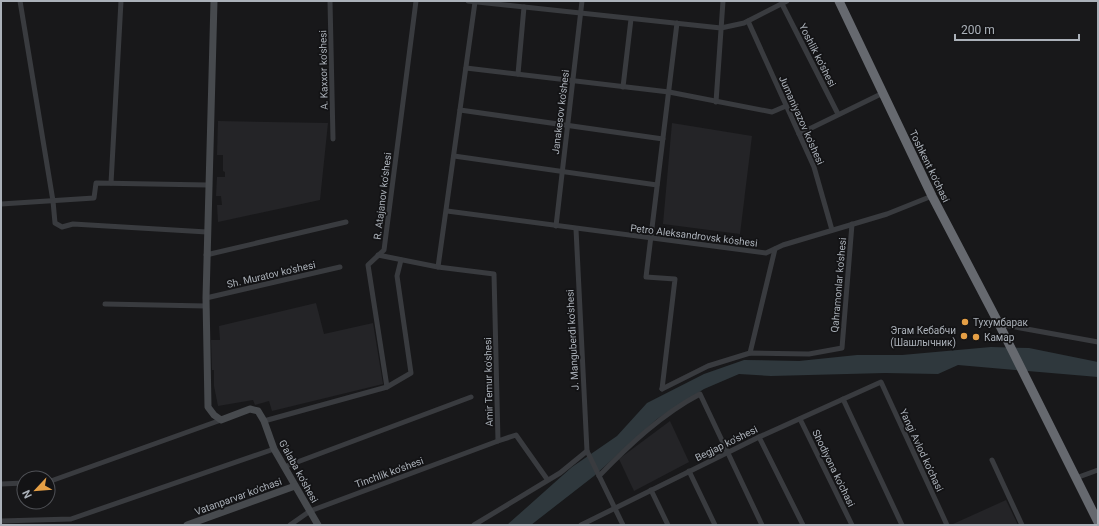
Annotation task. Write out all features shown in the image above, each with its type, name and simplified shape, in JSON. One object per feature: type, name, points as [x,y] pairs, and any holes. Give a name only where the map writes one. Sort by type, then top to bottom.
[{"type":"highway","name":"Toshkent ko'chasi","points":[[839,1],[932,196],[999,324],[1076,478]]},
{"type":"highway","points":[[1076,478],[1098,522]]},
{"type":"street","points":[[20,1],[53,201],[55,223],[62,226],[72,224],[207,232]]},
{"type":"street","points":[[111,183],[121,1]]},
{"type":"street","points":[[214,1],[206,255],[206,306],[208,407],[214,415],[221,420]]},
{"type":"street","name":"A. Kaxxor ko'shesi","points":[[330,1],[333,139]]},
{"type":"street","name":"R. Atajanov ko'shesi","points":[[387,387],[368,264],[384,250],[416,1]]},
{"type":"street","points":[[468,1],[721,28],[748,22],[787,1]]},
{"type":"street","name":"Janakesov ko'shesi","points":[[556,226],[582,1]]},
{"type":"street","points":[[716,102],[723,1]]},
{"type":"street","points":[[378,255],[438,267],[475,2]]},
{"type":"street","name":"Yoshlik ko'shesi","points":[[782,4],[838,114]]},
{"type":"street","points":[[518,74],[524,7]]},
{"type":"street","points":[[623,86],[631,18]]},
{"type":"street","name":"Jumaniyazov ko'shesi","points":[[748,22],[814,167],[832,230]]},
{"type":"street","points":[[678,24],[646,277],[675,279],[662,389],[708,366],[750,353],[775,249]]},
{"type":"street","points":[[466,68],[669,92],[772,112],[786,106]]},
{"type":"street","points":[[799,134],[883,93]]},
{"type":"street","points":[[460,110],[663,139]]},
{"type":"street","points":[[454,156],[657,185]]},
{"type":"street","points":[[1,204],[94,198],[96,183],[208,185]]},
{"type":"street","name":"Petro Aleksandrovsk kóshesi","points":[[447,211],[766,253],[832,230],[888,214],[932,196]]},
{"type":"street","points":[[206,255],[346,222]]},
{"type":"street","name":"Qahramonlar ko'shesi","points":[[750,353],[808,354],[842,348],[852,224]]},
{"type":"street","name":"J. Manguberdi ko'shesi","points":[[576,229],[588,453]]},
{"type":"street","points":[[264,421],[387,387],[411,373],[398,276],[401,260]]},
{"type":"street","name":"Sh. Muratov ko'shesi","points":[[206,298],[340,267]]},
{"type":"street","name":"Amir Temur ko'shesi","points":[[438,267],[494,274],[498,441],[516,436],[547,479]]},
{"type":"street","points":[[105,304],[206,306]]},
{"type":"street","points":[[999,324],[1098,342]]},
{"type":"street","name":"Begjap ko'shesi","points":[[581,525],[759,437],[882,382]]},
{"type":"street","name":"Yangi Avlod ko'chasi","points":[[882,382],[947,525]]},
{"type":"street","points":[[598,474],[663,418],[700,394],[729,452],[762,525]]},
{"type":"street","points":[[284,467],[471,397]]},
{"type":"street","points":[[843,400],[902,525]]},
{"type":"street","name":"G'alaba ko'shesi","points":[[221,420],[250,409],[258,411],[264,421],[274,449],[318,525]]},
{"type":"street","name":"Shodiyona ko'chasi","points":[[800,419],[852,525]]},
{"type":"street","points":[[56,479],[221,420]]},
{"type":"street","points":[[759,437],[803,525]]},
{"type":"street","name":"Tinchlik ko'shesi","points":[[290,525],[310,511],[498,441]]},
{"type":"street","points":[[1,521],[71,519],[274,449]]},
{"type":"street","points":[[474,525],[547,479],[560,473],[588,453],[623,525]]},
{"type":"street","points":[[992,460],[1022,525]]},
{"type":"street","points":[[1076,478],[1098,470]]},
{"type":"street","points":[[689,471],[715,525]]},
{"type":"street","points":[[1,484],[16,483]]},
{"type":"street","name":"Vatanparvar ko'chasi","points":[[187,525],[295,486]]},
{"type":"street","points":[[651,490],[668,525]]},
{"type":"shaded area","points":[[218,121],[328,123],[320,200],[218,222],[217,205],[222,205],[221,196],[216,196],[217,177],[225,177],[225,172],[223,171],[223,155],[217,155]]},
{"type":"shaded area","points":[[672,123],[752,136],[740,234],[663,224]]},
{"type":"shaded area","points":[[316,303],[324,334],[373,323],[383,384],[272,411],[269,401],[255,405],[253,400],[218,406],[214,386],[214,370],[212,370],[211,340],[220,340],[219,326]]},
{"type":"shaded area","points":[[991,347],[1029,348],[1098,362],[1098,377],[958,365],[938,374],[885,373],[771,376],[739,374],[704,389],[657,419],[594,476],[531,525],[507,525],[572,467],[617,436],[647,403],[704,374],[744,360],[799,361],[857,355],[902,355]]},
{"type":"shaded area","points":[[670,421],[689,462],[634,491],[619,459]]},
{"type":"shaded area","points":[[1006,500],[1018,525],[953,524]]},
{"type":"place","name":"Тухумбарак","points":[[965,322]]},
{"type":"place","name":"Эгам Кебабчи (Шашлычник)","points":[[964,336]]},
{"type":"place","name":"Камар","points":[[976,337]]}]
